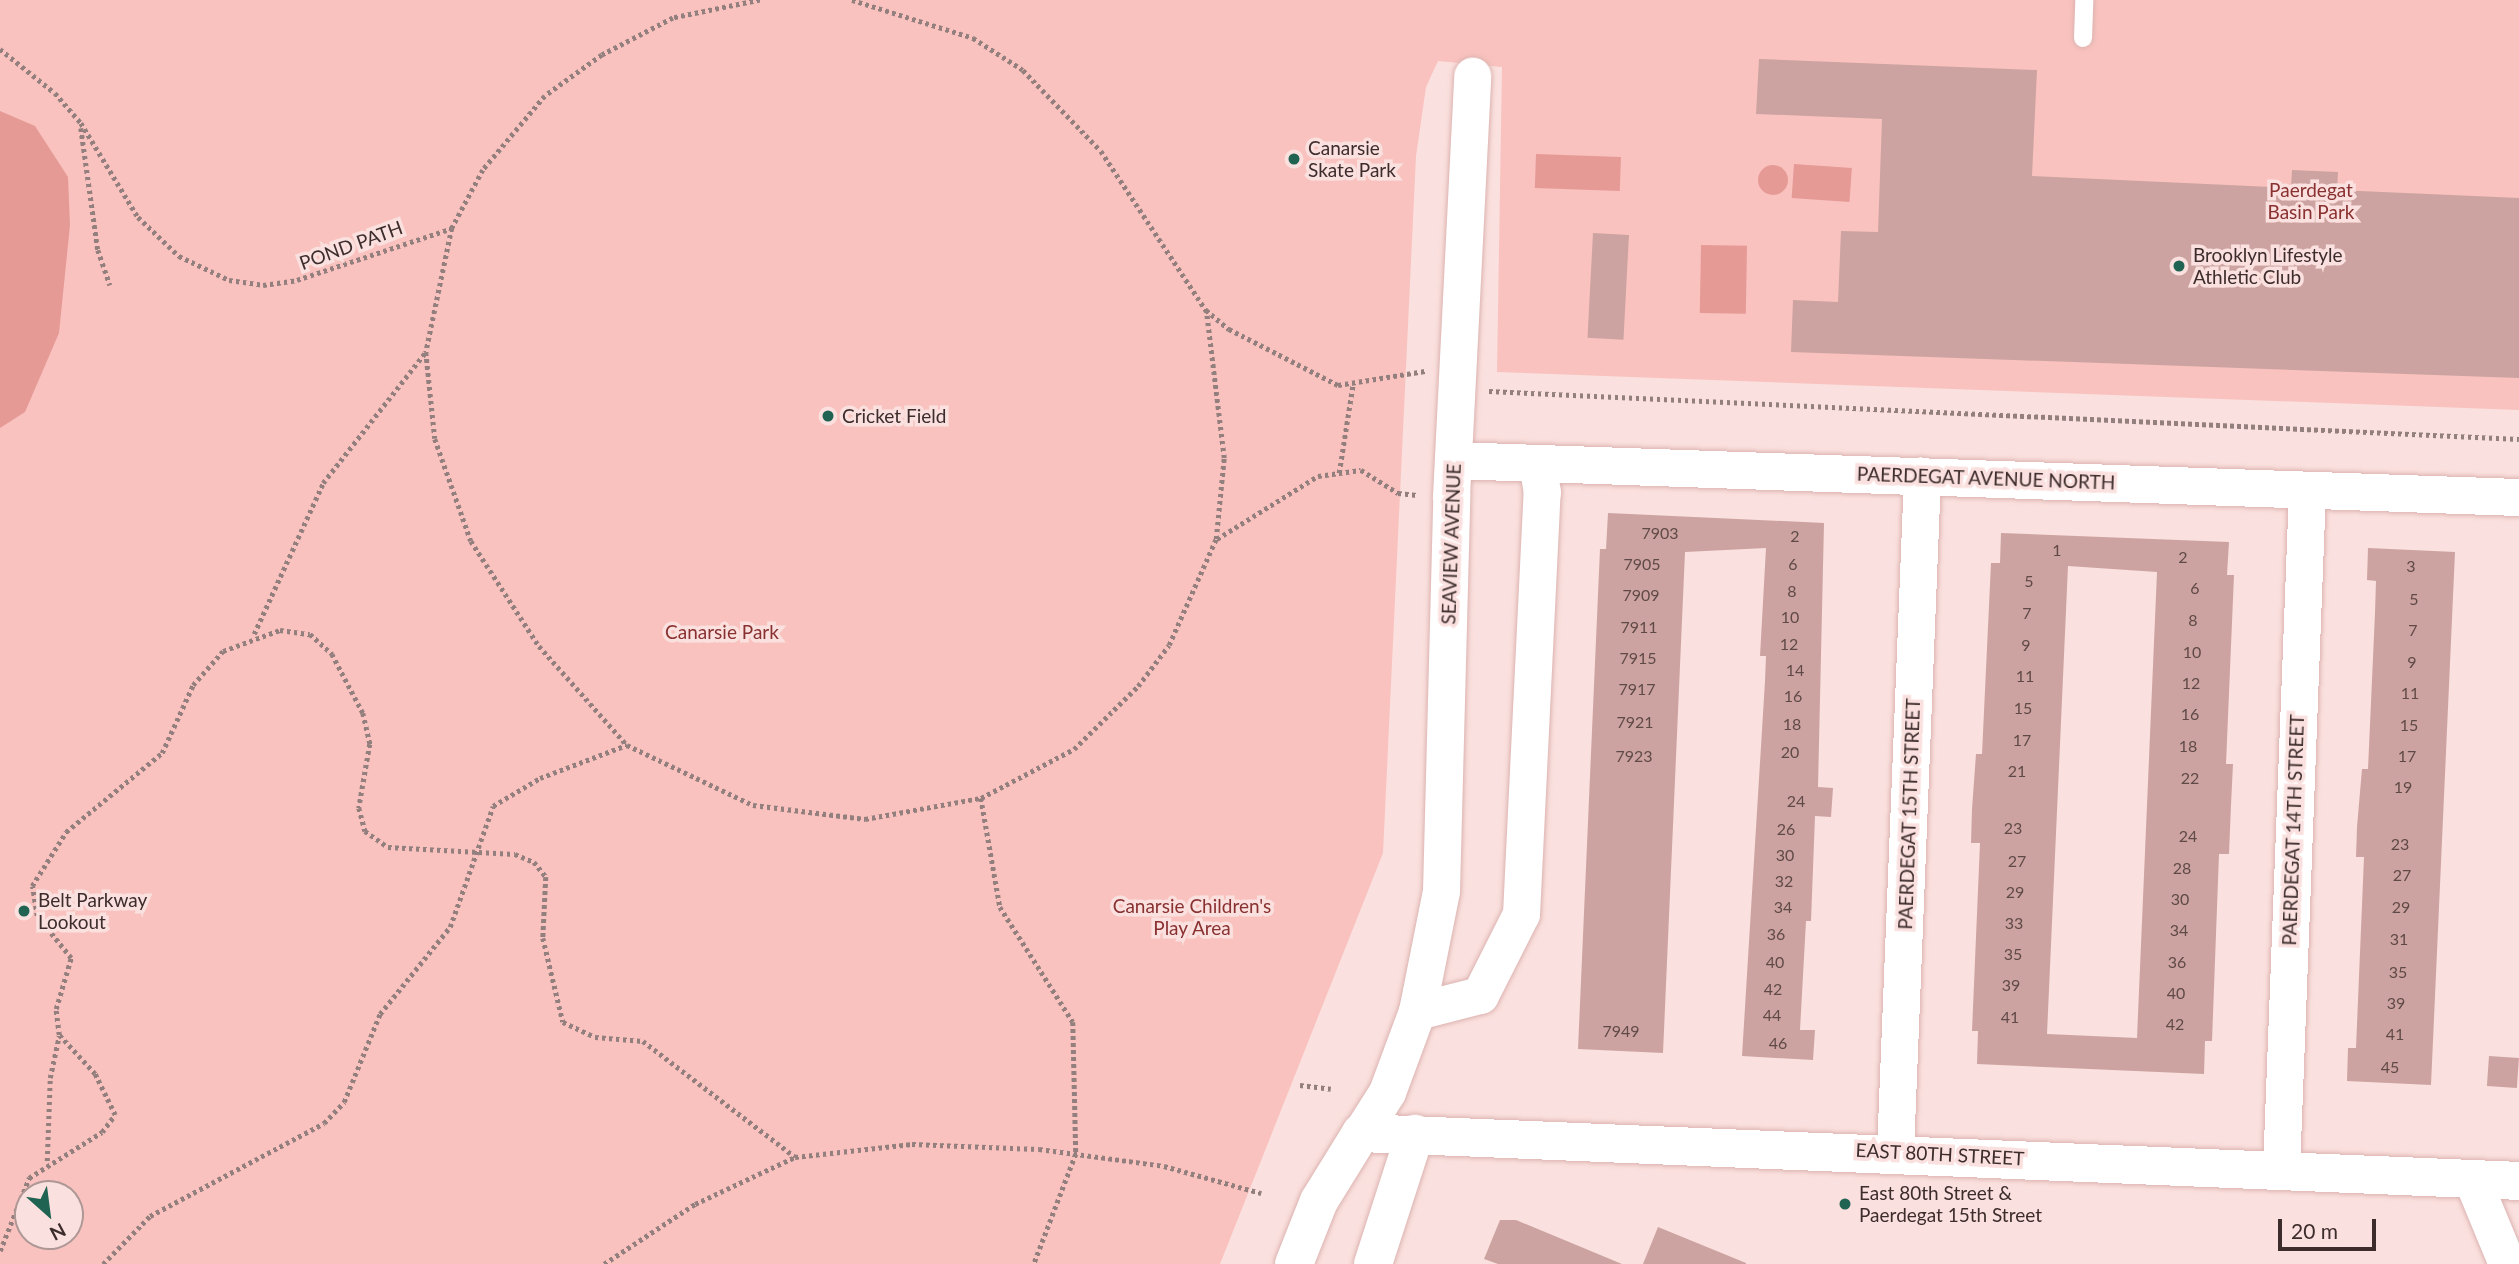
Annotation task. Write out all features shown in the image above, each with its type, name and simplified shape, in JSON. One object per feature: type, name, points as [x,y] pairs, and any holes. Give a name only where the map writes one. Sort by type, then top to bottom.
[{"type":"street","name":"SEAVIEW AVENUE","points":[[1294,1264],[1319,1200],[1387,1093],[1418,1010],[1441,891],[1453,460],[1460,381],[1472,75]]},
{"type":"street","name":"PAERDEGAT AVENUE NORTH","points":[[1453,460],[2519,497]]},
{"type":"street","points":[[1418,1010],[1480,995],[1521,914],[1542,492],[1537,463]]},
{"type":"street","name":"PAERDEGAT 15TH STREET","points":[[1895,1151],[1922,476]]},
{"type":"street","name":"PAERDEGAT 14TH STREET","points":[[2281,1170],[2307,490]]},
{"type":"street","name":"EAST 80TH STREET","points":[[1361,1133],[1895,1151],[2519,1181]]},
{"type":"street","points":[[1373,1264],[1415,1135]]},
{"type":"street","points":[[2472,1179],[2507,1264]]},
{"type":"street","points":[[2519,1233],[2513,1241],[2519,1254]]},
{"type":"lane","points":[[2083,38],[2084,0]]},
{"type":"path","points":[[760,0],[673,18],[601,55],[545,96],[483,170],[452,228],[426,352],[435,439],[471,541],[539,646],[627,745],[753,805],[815,817],[922,813],[981,798],[1074,749],[1138,686],[1169,645],[1216,539],[1224,458],[1206,310]]},
{"type":"path","points":[[852,0],[973,38],[1023,70],[1101,151],[1206,310],[1313,375],[1353,383],[1415,370],[1512,395],[2519,439]]},
{"type":"path","name":"POND PATH","points":[[0,49],[55,93],[81,123],[138,218],[179,256],[229,280],[263,285],[297,280],[452,228]]},
{"type":"path","points":[[81,123],[98,250],[110,285]]},
{"type":"path","points":[[254,634],[323,483],[426,352]]},
{"type":"path","points":[[1339,473],[1353,383]]},
{"type":"path","points":[[1216,539],[1261,506],[1318,476],[1361,470],[1398,494],[1423,496]]},
{"type":"path","points":[[47,1161],[50,1078],[59,1035],[56,1009],[71,958],[37,916],[32,886],[42,863],[66,832],[162,753],[193,685],[223,651],[254,634],[310,634],[346,679],[370,744],[359,808],[365,831],[388,847],[515,854],[534,862],[546,877],[543,938],[563,1022],[596,1037],[642,1041],[794,1157]]},
{"type":"path","points":[[103,1264],[150,1216],[293,1142],[344,1102],[367,1038],[450,927],[493,806],[504,795],[627,745]]},
{"type":"path","points":[[981,798],[1000,907],[1073,1023],[1076,1154],[1034,1264]]},
{"type":"path","points":[[0,1251],[29,1178],[47,1161],[102,1132],[115,1115],[95,1074],[59,1035]]},
{"type":"path","points":[[1300,1085],[1331,1089]]},
{"type":"path","points":[[604,1264],[695,1204],[794,1157],[912,1144],[1076,1154],[1164,1166],[1261,1193]]},
{"type":"green space","name":"Canarsie Park","points":[[0,0],[2519,0],[2519,410],[1497,372],[1502,67],[1438,61],[1426,87],[1416,156],[1383,853],[1220,1264],[0,1264]]},
{"type":"shaded area","points":[[0,111],[35,126],[68,177],[70,225],[59,333],[25,412],[0,428]]},
{"type":"shaded area","points":[[1536,154],[1621,157],[1620,191],[1535,188]]},
{"type":"shaded area","points":[[1794,164],[1852,168],[1849,202],[1792,198]]},
{"type":"shaded area","points":[[1773,165],[1784,169],[1788,180],[1784,191],[1773,195],[1762,191],[1758,180],[1762,169]]},
{"type":"shaded area","points":[[1701,245],[1747,246],[1746,314],[1700,313]]},
{"type":"building","name":"Brooklyn Lifestyle Athletic Club","points":[[1759,59],[2037,70],[2032,176],[2291,188],[2292,170],[2338,172],[2337,190],[2519,198],[2519,378],[1791,352],[1793,300],[1838,302],[1841,231],[1878,232],[1882,119],[1756,114]]},
{"type":"building","points":[[1593,233],[1629,235],[1623,340],[1588,338]]},
{"type":"building","points":[[1608,513],[1824,523],[1818,787],[1833,788],[1831,817],[1815,816],[1811,921],[1806,921],[1800,1030],[1815,1030],[1813,1060],[1742,1056],[1765,681],[1766,656],[1760,656],[1766,548],[1685,552],[1663,1053],[1578,1049],[1600,549],[1606,549]]},
{"type":"building","points":[[2001,533],[2229,542],[2227,575],[2234,575],[2226,764],[2233,764],[2229,854],[2219,854],[2212,1041],[2205,1041],[2204,1074],[1977,1064],[1978,1031],[1972,1031],[1980,843],[1971,843],[1972,809],[1976,754],[1982,754],[1991,563],[2000,563]],"holes":[[[2068,566],[2157,572],[2137,1038],[2047,1034]]]},
{"type":"building","points":[[2368,548],[2455,552],[2431,1085],[2347,1081],[2348,1048],[2356,1048],[2364,857],[2356,857],[2357,827],[2362,769],[2368,769],[2375,613],[2376,581],[2367,580]]},
{"type":"building","points":[[2489,1056],[2519,1058],[2517,1088],[2487,1086]]},
{"type":"building","points":[[1500,1220],[1516,1220],[1622,1264],[1498,1264],[1484,1259]]},
{"type":"building","points":[[1658,1227],[1746,1263],[1746,1264],[1643,1264]]},
{"type":"place","name":"Canarsie Skate Park","points":[[1294,159]]},
{"type":"place","name":"Brooklyn Lifestyle Athletic Club","points":[[2179,266]]},
{"type":"place","name":"Cricket Field","points":[[828,416]]},
{"type":"place","name":"Belt Parkway Lookout","points":[[24,911]]},
{"type":"place","name":"East 80th Street & Paerdegat 15th Street","points":[[1845,1204]]},
{"type":"park label","name":"Paerdegat Basin Park","points":[[2311,201]]},
{"type":"park label","name":"Canarsie Children's Play Area","points":[[1192,917]]}]
